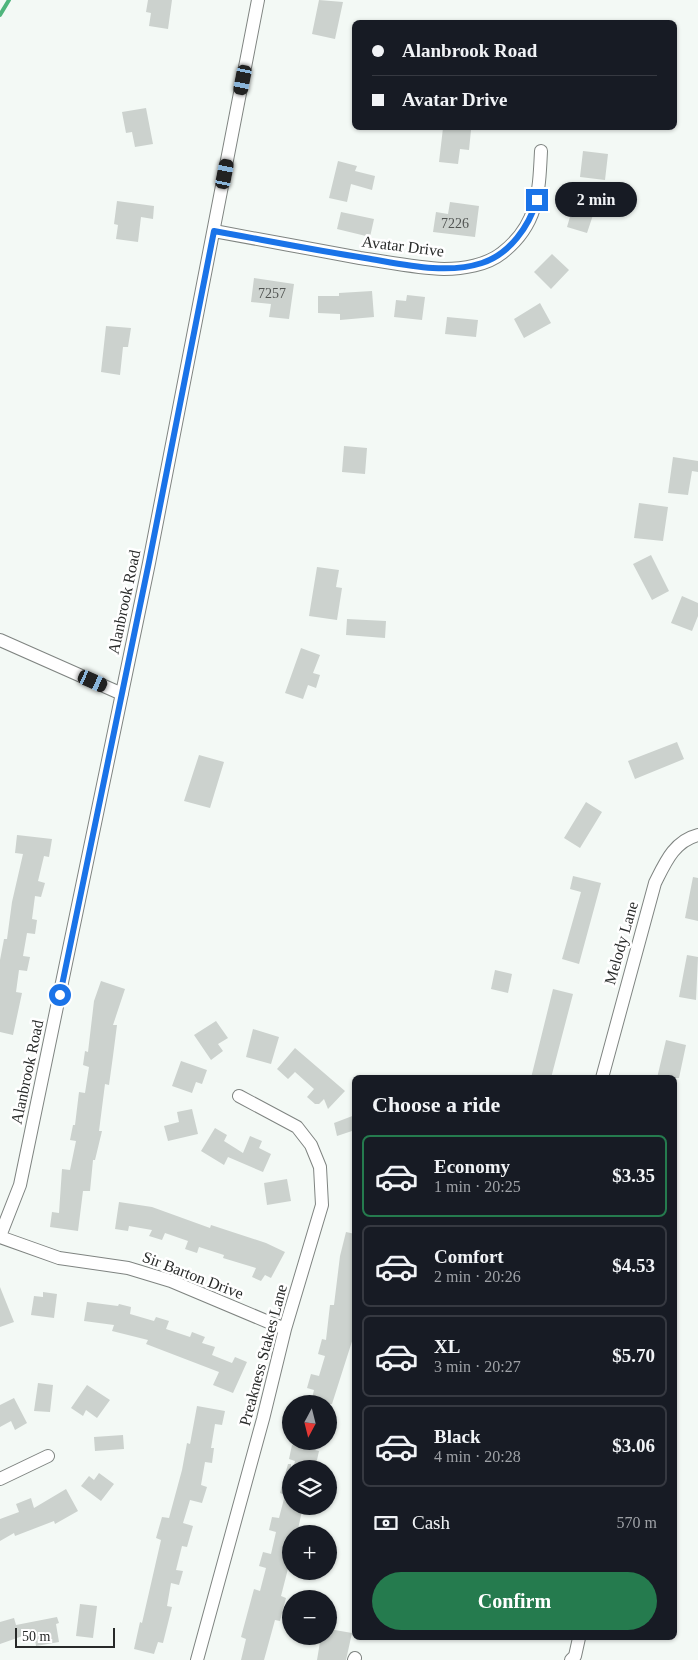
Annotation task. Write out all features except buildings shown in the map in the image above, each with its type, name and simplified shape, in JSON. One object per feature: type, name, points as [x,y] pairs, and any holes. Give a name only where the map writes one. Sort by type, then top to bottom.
[{"type":"street","name":"Alanbrook Road","points":[[0,1237],[20,1185],[122,694],[258,0]]},
{"type":"street","name":"Avatar Drive","points":[[214,231],[398,264],[445,269],[483,263],[502,254],[523,231],[532,215],[541,181],[541,151]]},
{"type":"street","points":[[0,640],[122,694]]},
{"type":"street","name":"Melody Lane","points":[[603,1075],[655,883],[668,858],[676,848],[698,836]]},
{"type":"street","name":"Preakness Stakes Lane","points":[[197,1660],[263,1419],[285,1329],[322,1205],[320,1167],[311,1145],[297,1127],[238,1096]]},
{"type":"street","name":"Sir Barton Drive","points":[[0,1237],[60,1258],[128,1268],[171,1281],[285,1329]]},
{"type":"street","points":[[0,1478],[48,1456]]},
{"type":"street","points":[[571,1660],[575,1656],[579,1640]]},
{"type":"waterway","points":[[0,15],[9,0]]},
{"type":"route","points":[[60,995],[149,562],[214,231],[398,264],[445,269],[467,267],[483,263],[502,254],[523,231],[532,215],[537,200]]}]
